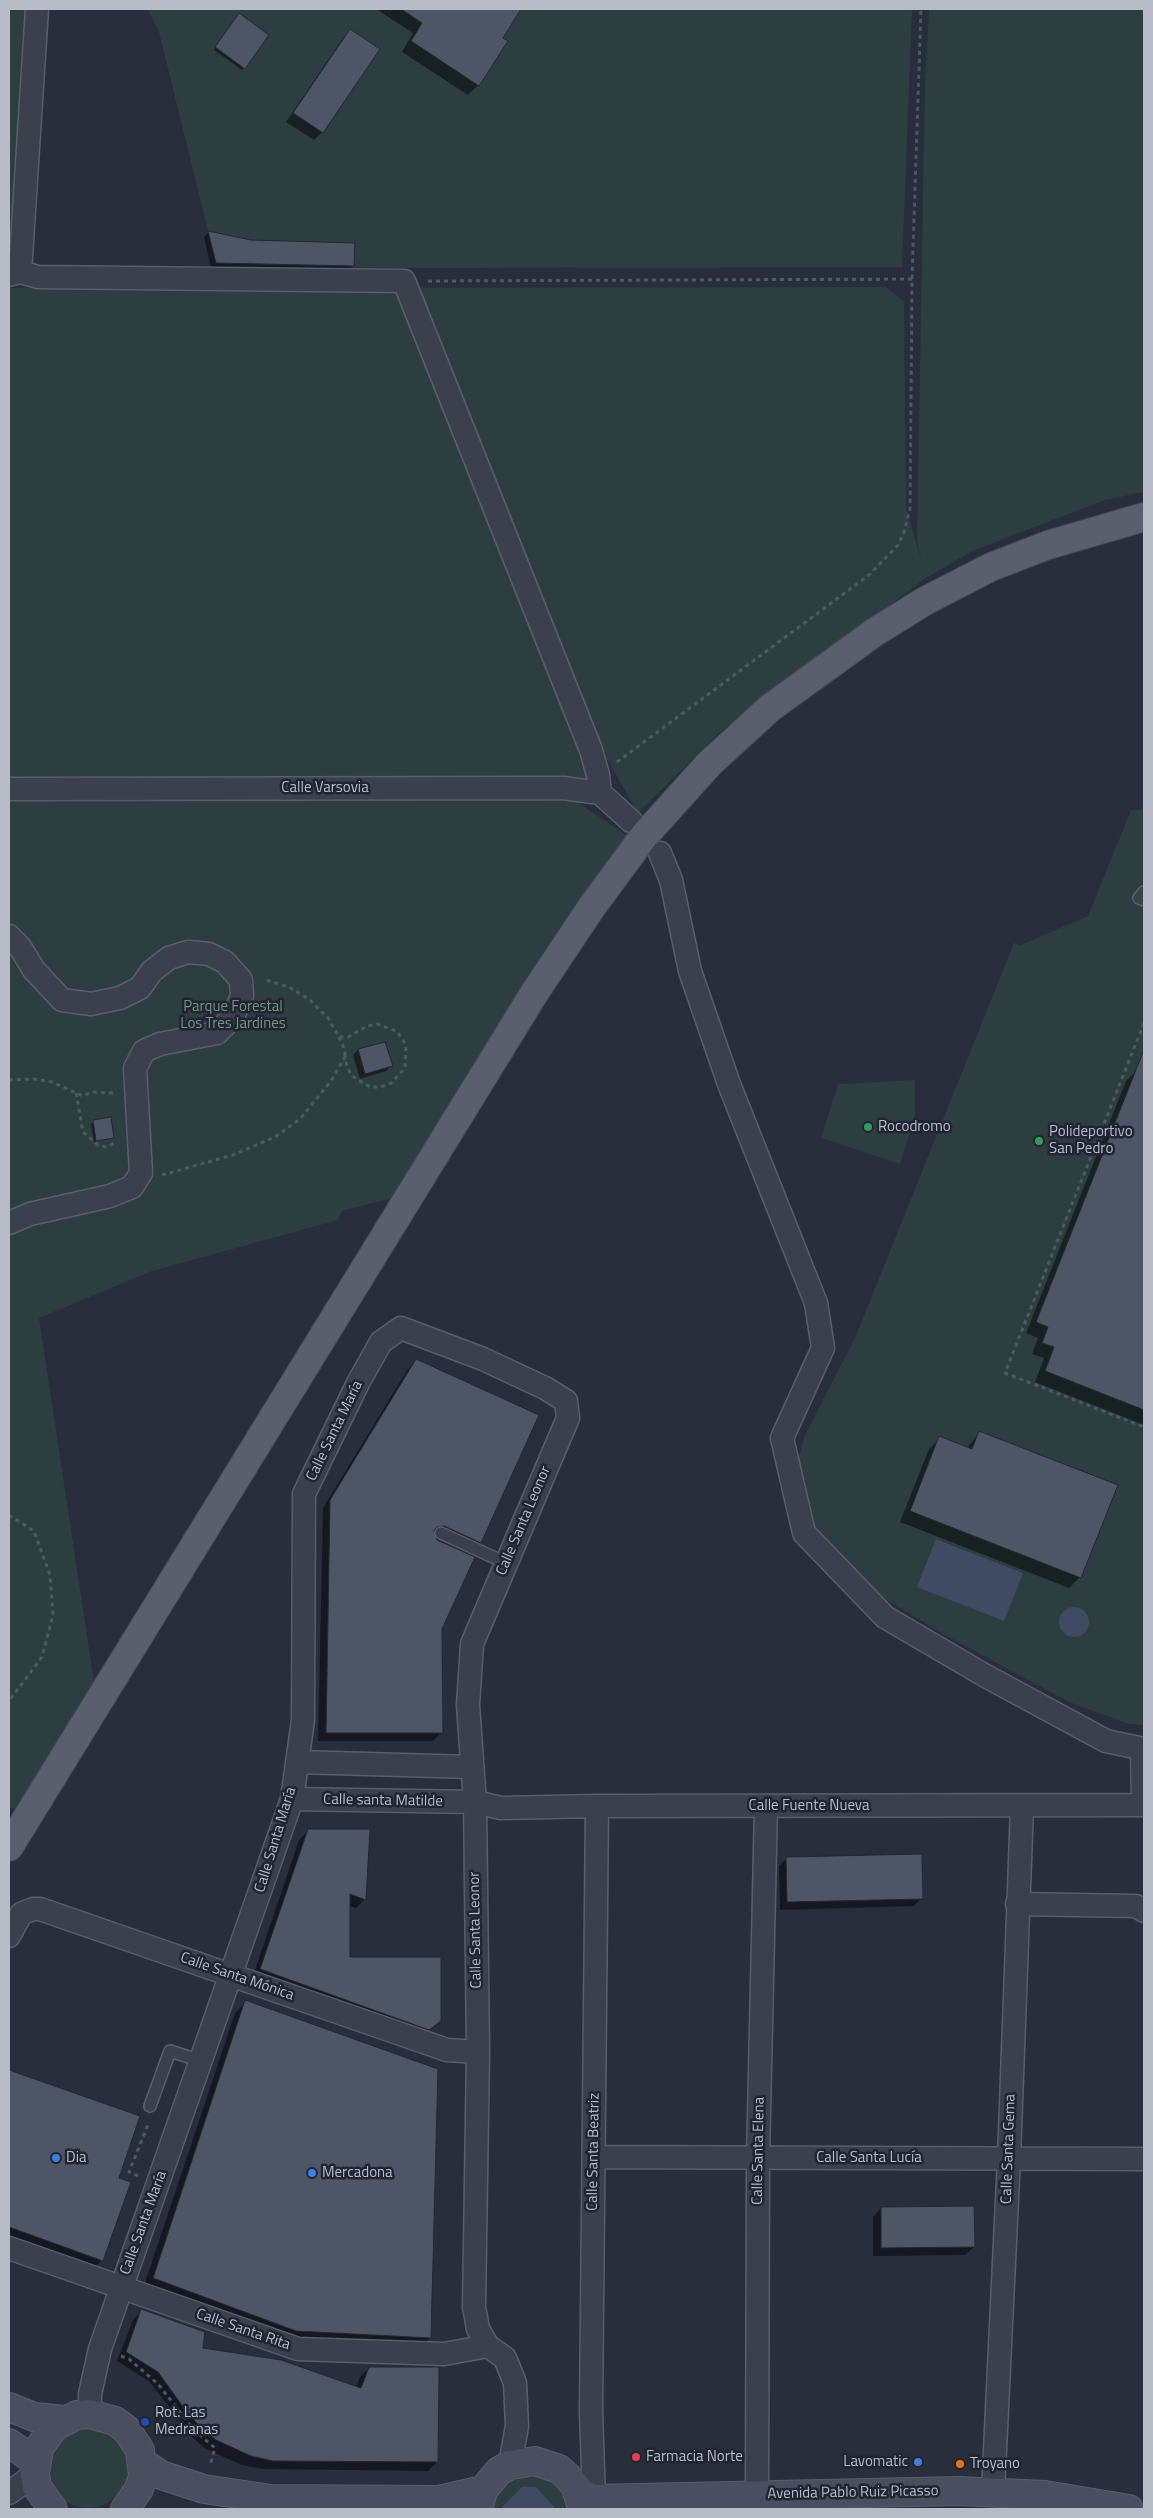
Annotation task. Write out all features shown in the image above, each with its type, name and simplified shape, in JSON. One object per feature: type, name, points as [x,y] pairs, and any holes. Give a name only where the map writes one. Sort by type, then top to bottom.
[{"type":"main road","points":[[9,1846],[535,992],[591,908],[644,836],[709,764],[770,708],[875,632],[925,601],[991,567],[1048,545],[1144,517]]},
{"type":"street","points":[[37,9],[15,274],[38,277],[404,282],[577,714],[599,784],[631,821]]},
{"type":"street","name":"Calle Varsovia","points":[[9,789],[563,788],[599,784]]},
{"type":"street","points":[[660,853],[671,880],[690,971],[729,1084],[816,1303],[823,1348],[782,1438],[804,1533],[885,1617],[984,1676],[1106,1741],[1143,1749],[1143,1805]]},
{"type":"street","points":[[9,936],[20,947],[34,970],[62,1000],[91,1004],[120,998],[140,988],[152,971],[169,958],[188,952],[209,954],[225,962],[241,980],[242,996],[233,1017],[217,1033],[160,1044],[144,1051],[135,1068],[141,1150],[139,1177],[132,1187],[110,1196],[30,1214],[9,1223]]},
{"type":"street","name":"Calle Santa María","points":[[78,2417],[90,2394],[100,2350],[120,2287],[232,1975],[292,1799],[303,1720],[304,1494],[358,1383],[381,1342],[401,1328],[483,1359],[566,1400]]},
{"type":"street","name":"Calle Santa Leonor","points":[[510,2465],[517,2426],[515,2383],[505,2358],[488,2346],[478,2329],[474,2307],[478,2052],[474,1802],[468,1706],[472,1644],[568,1418],[566,1400]]},
{"type":"street","points":[[297,1762],[472,1767]]},
{"type":"street","name":"Calle santa Matilde","points":[[292,1799],[474,1802]]},
{"type":"street","name":"Calle Fuente Nueva","points":[[474,1802],[501,1808],[597,1806],[1022,1807],[1143,1805]]},
{"type":"street","name":"Calle Santa Beatriz","points":[[584,2500],[591,2411],[597,1806]]},
{"type":"street","name":"Calle Santa Elena","points":[[757,2495],[758,2158],[766,1806]]},
{"type":"street","name":"Calle Santa Gema","points":[[993,2492],[1010,2158],[1022,1807]]},
{"type":"street","points":[[1018,1904],[1136,1906],[1144,1911]]},
{"type":"street","name":"Calle Santa Mónica","points":[[9,1936],[21,1914],[27,1910],[40,1909],[447,2050],[478,2052]]},
{"type":"street","name":"Calle Santa Lucía","points":[[594,2157],[1144,2159]]},
{"type":"street","name":"Calle Santa Rita","points":[[9,2248],[298,2349],[444,2354],[488,2346]]},
{"type":"street","points":[[9,2407],[34,2417],[78,2417],[116,2421],[126,2428],[138,2445],[143,2463],[139,2489],[125,2509]]},
{"type":"street","points":[[53,2509],[37,2487],[35,2467],[45,2436],[78,2417]]},
{"type":"street","points":[[9,2443],[35,2467]]},
{"type":"street","points":[[143,2463],[161,2475],[204,2489],[271,2499],[481,2500],[495,2475],[510,2465],[535,2461],[547,2464],[568,2477],[584,2500]]},
{"type":"street","points":[[9,2493],[35,2467]]},
{"type":"street","name":"Avenida Pablo Ruiz Picasso","points":[[584,2500],[757,2495],[993,2492],[1045,2495],[1129,2509]]},
{"type":"lane","points":[[1144,892],[1139,898],[1144,900]]},
{"type":"lane","points":[[441,1533],[506,1563]]},
{"type":"lane","points":[[151,2110],[170,2051],[201,2061]]},
{"type":"path","points":[[599,784],[625,758],[869,575],[898,545],[910,509],[912,279],[921,9]]},
{"type":"path","points":[[404,282],[912,279]]},
{"type":"path","points":[[241,980],[266,980],[300,993],[320,1008],[339,1037],[345,1051],[347,1067],[352,1076],[370,1086],[381,1087],[391,1084],[405,1068],[407,1058],[402,1039],[387,1026],[367,1026],[348,1037],[339,1037]]},
{"type":"path","points":[[1144,1023],[1005,1373],[1144,1427]]},
{"type":"path","points":[[139,1177],[170,1174],[218,1160],[275,1137],[300,1119],[331,1082],[345,1057]]},
{"type":"path","points":[[9,1080],[34,1079],[52,1082],[83,1096],[92,1092],[112,1092],[123,1098],[130,1107],[137,1107]]},
{"type":"path","points":[[76,1093],[80,1125],[89,1139],[98,1146],[106,1147],[121,1139]]},
{"type":"path","points":[[9,1515],[34,1532],[50,1575],[53,1616],[42,1658],[9,1701]]},
{"type":"path","points":[[151,2110],[129,2172],[158,2184]]},
{"type":"path","points":[[100,2350],[129,2359],[158,2384],[194,2430],[215,2448],[204,2489]]},
{"type":"green space","points":[[9,9],[27,9],[15,259],[9,262]]},
{"type":"green space","points":[[148,9],[912,9],[902,267],[389,268],[216,263],[159,32]]},
{"type":"green space","points":[[929,9],[1144,9],[1144,492],[1105,500],[972,551],[926,578],[722,730],[638,813],[607,759],[581,782],[366,776],[9,777],[9,288],[886,287],[904,302],[906,508],[922,562],[917,541],[925,82]]},
{"type":"green space","name":"Parque Forestal Los Tres Jardines","points":[[278,791],[576,801],[629,837],[396,1197],[342,1211],[338,1220],[152,1271],[39,1318],[94,1682],[87,1694],[87,1698],[16,1808],[9,1808],[9,797]]},
{"type":"green space","name":"Polideportivo San Pedro","points":[[1131,810],[1144,810],[1144,1725],[1129,1724],[1069,1702],[945,1635],[869,1589],[810,1531],[798,1459],[805,1435],[855,1338],[1014,943],[1021,945],[1088,916]]},
{"type":"green space","name":"Rocodromo","points":[[915,1080],[915,1116],[900,1164],[821,1138],[838,1084]]},
{"type":"green space","points":[[88,2428],[103,2431],[116,2440],[125,2453],[128,2468],[125,2483],[116,2496],[103,2505],[88,2508],[73,2505],[60,2496],[51,2483],[48,2468],[51,2453],[60,2440],[73,2431]]},
{"type":"green space","points":[[531,2473],[552,2480],[561,2487],[570,2509],[503,2506],[503,2509],[491,2509],[494,2497],[509,2480]]},
{"type":"water","points":[[936,1539],[1023,1573],[1004,1621],[917,1587]]},
{"type":"water","points":[[1074,1607],[1085,1611],[1089,1622],[1085,1633],[1074,1637],[1063,1633],[1059,1622],[1063,1611]]},
{"type":"water","points":[[522,2487],[536,2487],[556,2509],[503,2509],[503,2506]]},
{"type":"building","points":[[401,9],[521,9],[503,38],[508,41],[479,86],[411,41],[422,23]]},
{"type":"building","points":[[239,13],[269,35],[245,69],[215,47]]},
{"type":"building","points":[[350,29],[380,49],[323,133],[293,113]]},
{"type":"building","points":[[208,231],[251,240],[355,243],[354,266],[216,263]]},
{"type":"building","points":[[385,1042],[393,1066],[365,1074],[358,1049]]},
{"type":"building","points":[[1143,1052],[1144,1410],[1045,1371],[1054,1347],[1042,1343],[1048,1327],[1036,1322]]},
{"type":"building","points":[[111,1117],[114,1138],[96,1141],[93,1120]]},
{"type":"building","points":[[416,1359],[539,1415],[481,1543],[444,1526],[437,1527],[434,1530],[437,1540],[475,1557],[442,1629],[443,1733],[326,1733],[330,1500]]},
{"type":"building","points":[[979,1431],[1118,1485],[1081,1578],[910,1511],[939,1436],[972,1449]]},
{"type":"building","points":[[308,1829],[370,1829],[366,1900],[350,1894],[350,1957],[441,1957],[441,2021],[429,2030],[260,1969]]},
{"type":"building","points":[[922,1854],[923,1899],[787,1902],[786,1857]]},
{"type":"building","name":"Mercadona","points":[[245,2000],[438,2069],[431,2338],[296,2331],[153,2278]]},
{"type":"building","points":[[9,2070],[140,2116],[119,2178],[131,2182],[103,2261],[9,2227]]},
{"type":"building","points":[[974,2206],[975,2247],[881,2248],[881,2207]]},
{"type":"building","points":[[141,2309],[205,2332],[203,2348],[281,2360],[361,2388],[369,2367],[439,2367],[438,2462],[273,2461],[251,2456],[216,2440],[202,2429],[186,2411],[158,2372],[126,2352]]},
{"type":"place","name":"Rocodromo","points":[[868,1127]]},
{"type":"place","name":"Polideportivo San Pedro","points":[[1039,1141]]},
{"type":"place","name":"Dia","points":[[56,2158]]},
{"type":"place","name":"Mercadona","points":[[312,2173]]},
{"type":"place","name":"Rot. Las Medranas","points":[[145,2422]]},
{"type":"place","name":"Farmacia Norte","points":[[636,2457]]},
{"type":"place","name":"Lavomatic","points":[[918,2462]]},
{"type":"place","name":"Troyano","points":[[960,2464]]}]
